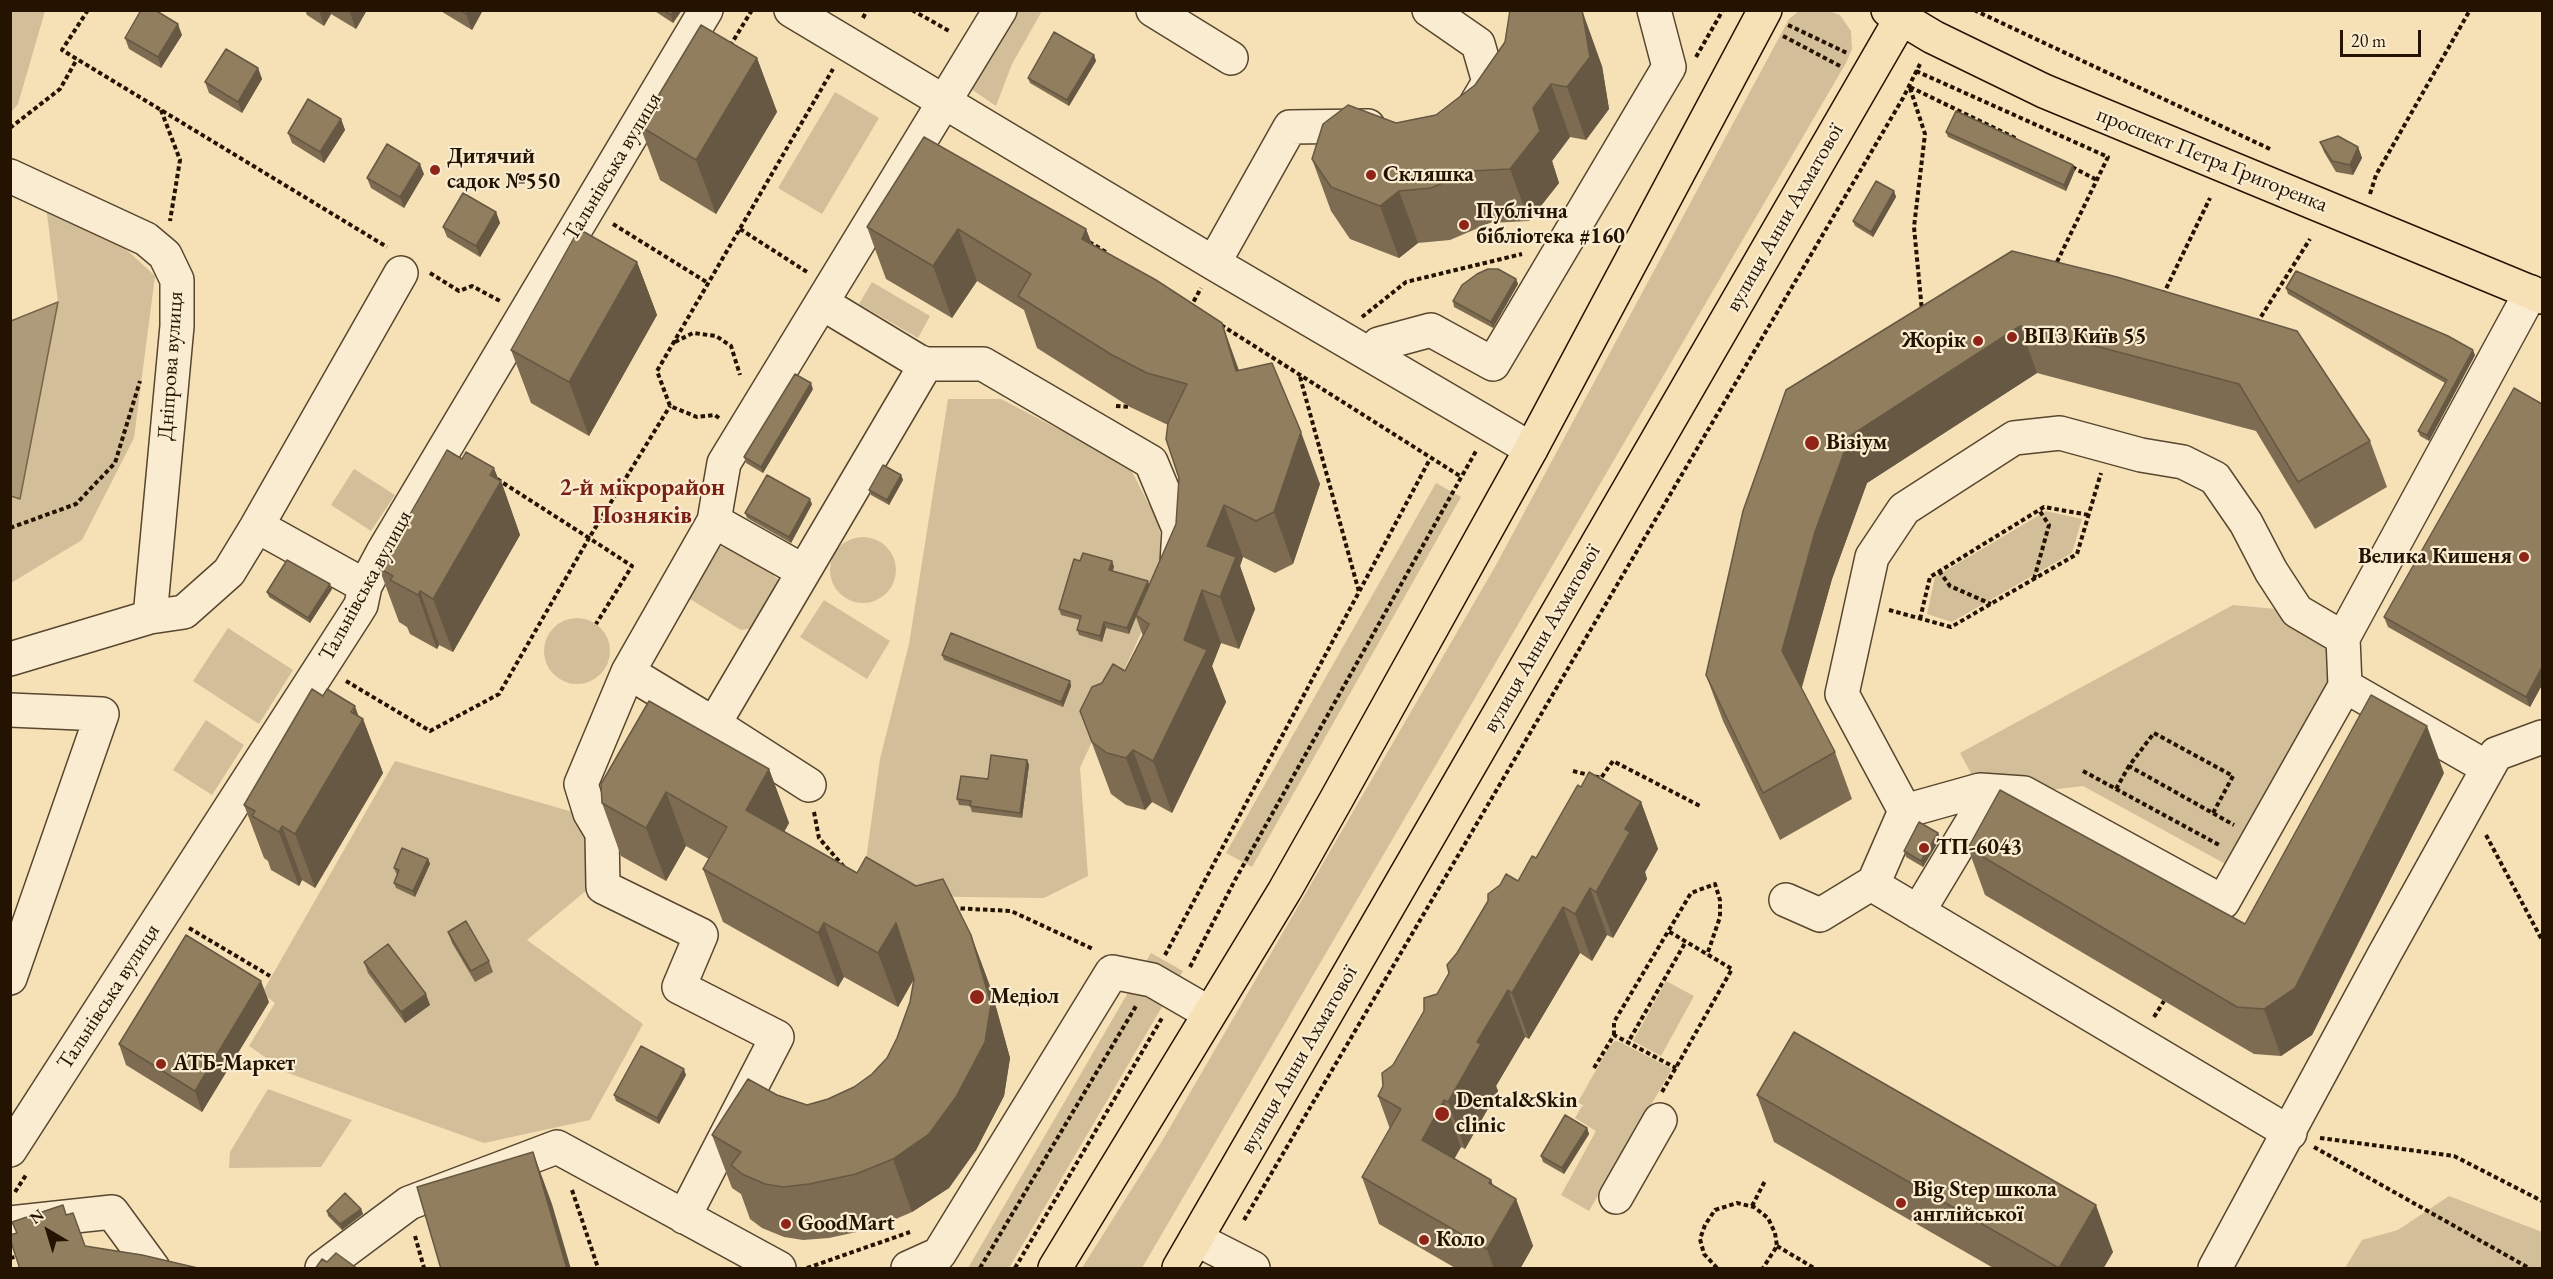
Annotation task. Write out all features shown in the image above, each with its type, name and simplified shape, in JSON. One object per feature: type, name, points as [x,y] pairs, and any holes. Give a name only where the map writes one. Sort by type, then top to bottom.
[{"type":"main road","name":"вулиця Анни Ахматової","points":[[1179,1269],[1869,72],[1898,13]]},
{"type":"main road","name":"проспект Петра Григоренка","points":[[1898,13],[1933,37],[2044,91],[2537,295]]},
{"type":"main road","points":[[1055,1269],[1285,890],[1531,449],[1762,16]]},
{"type":"street","name":"Тальнівська вулиця","points":[[10,1150],[361,605],[365,586],[706,10]]},
{"type":"street","points":[[792,10],[1215,264],[1531,449]]},
{"type":"street","points":[[684,1217],[777,1037],[679,987],[701,935],[603,887],[602,833],[590,813],[581,784],[628,672],[714,521],[724,463],[1000,10]]},
{"type":"street","points":[[1153,10],[1232,58]]},
{"type":"street","points":[[1429,10],[1478,44],[1489,82],[1461,131],[1450,132]]},
{"type":"street","points":[[1372,355],[1379,344],[1431,330],[1493,364],[1669,67],[1654,10]]},
{"type":"street","points":[[1215,264],[1221,249],[1290,127],[1365,125],[1398,138]]},
{"type":"street","name":"Дніпрова вулиця","points":[[10,176],[146,239],[165,255],[177,280],[177,326],[150,617]]},
{"type":"street","points":[[10,659],[150,617],[184,612],[229,572],[407,265]]},
{"type":"street","points":[[826,295],[918,361],[926,364],[983,364],[1151,462],[1179,529],[1176,575],[1168,594]]},
{"type":"street","points":[[1905,811],[1980,790],[2024,793],[2223,902],[2345,686],[2343,638],[2537,295]]},
{"type":"street","points":[[714,724],[926,364]]},
{"type":"street","points":[[1905,811],[1842,694],[1872,557],[1904,509],[2014,438],[2060,433],[2141,454],[2183,462],[2215,478],[2246,523],[2271,571],[2297,611],[2343,638]]},
{"type":"street","points":[[714,521],[802,572]]},
{"type":"street","points":[[257,526],[365,586]]},
{"type":"street","points":[[628,672],[809,785]]},
{"type":"street","points":[[2345,686],[2488,768]]},
{"type":"street","points":[[10,710],[102,714],[10,978]]},
{"type":"street","points":[[2215,1269],[2384,955],[2496,754],[2542,737]]},
{"type":"street","points":[[1918,912],[1980,809],[2036,800]]},
{"type":"street","points":[[1786,900],[1820,915],[1874,882],[1905,811]]},
{"type":"street","points":[[1874,882],[1878,888],[2290,1133]]},
{"type":"street","points":[[908,1269],[939,1254],[1112,972],[1164,987],[1209,1013]]},
{"type":"street","points":[[1616,1197],[1660,1108]]},
{"type":"street","points":[[322,1269],[409,1203],[557,1147],[779,1269]]},
{"type":"street","points":[[10,1223],[112,1212],[153,1269]]},
{"type":"street","points":[[1196,1239],[1253,1269]]},
{"type":"path","points":[[88,10],[62,50],[407,265],[459,291],[472,286],[525,314]]},
{"type":"path","points":[[912,10],[977,48]]},
{"type":"path","points":[[1974,10],[2274,151]]},
{"type":"path","points":[[2360,189],[2370,194],[2376,175],[2470,10]]},
{"type":"path","points":[[1762,16],[1869,72],[1903,98]]},
{"type":"path","points":[[1762,16],[1869,72]]},
{"type":"path","points":[[742,434],[715,415],[697,417],[670,406],[657,371],[848,44]]},
{"type":"path","points":[[10,128],[60,89],[77,59]]},
{"type":"path","points":[[1916,71],[2108,157],[2052,272]]},
{"type":"path","points":[[1225,1253],[1910,87]]},
{"type":"path","points":[[1910,87],[2019,140]]},
{"type":"path","points":[[1910,87],[1925,134],[1914,227],[1923,315]]},
{"type":"path","points":[[160,110],[180,160],[165,255]]},
{"type":"path","points":[[2068,165],[2097,180]]},
{"type":"path","points":[[2162,297],[2210,198]]},
{"type":"path","points":[[609,222],[708,283]]},
{"type":"path","points":[[740,229],[826,295]]},
{"type":"path","points":[[1084,238],[1113,257]]},
{"type":"path","points":[[2254,328],[2310,239]]},
{"type":"path","points":[[1360,319],[1406,282],[1520,255],[1530,250]]},
{"type":"path","points":[[1186,315],[1215,264]]},
{"type":"path","points":[[1181,300],[1201,312]]},
{"type":"path","points":[[1211,319],[1460,476]]},
{"type":"path","points":[[673,342],[693,333],[716,336],[731,346],[740,375]]},
{"type":"path","points":[[1299,375],[1359,593]]},
{"type":"path","points":[[10,528],[76,504],[115,463],[141,378]]},
{"type":"path","points":[[339,677],[430,731],[499,694],[589,538],[670,406]]},
{"type":"path","points":[[1107,406],[1130,407]]},
{"type":"path","points":[[980,1269],[1235,880],[1460,476],[1492,426]]},
{"type":"path","points":[[1862,602],[1951,627],[2077,554],[2109,445]]},
{"type":"path","points":[[1015,1269],[1164,987],[1359,593],[1430,459]]},
{"type":"path","points":[[489,474],[632,566],[596,624]]},
{"type":"path","points":[[1920,619],[1930,577],[1939,571],[2044,507],[2089,515]]},
{"type":"path","points":[[2034,579],[2049,525],[2039,510]]},
{"type":"path","points":[[1939,571],[1950,586],[1991,604]]},
{"type":"path","points":[[2116,789],[2129,766],[2154,733],[2233,776],[2212,813]]},
{"type":"path","points":[[1573,771],[1602,778],[1613,761],[1702,807]]},
{"type":"path","points":[[2129,766],[2237,827]]},
{"type":"path","points":[[2083,771],[2224,848]]},
{"type":"path","points":[[809,785],[819,838],[847,871]]},
{"type":"path","points":[[2468,803],[2542,940]]},
{"type":"path","points":[[1594,1068],[1614,1035],[1614,1022],[1690,893],[1715,884],[1720,900],[1720,918],[1707,955]]},
{"type":"path","points":[[944,908],[1011,911],[1104,954]]},
{"type":"path","points":[[181,923],[270,976]]},
{"type":"path","points":[[1660,1108],[1676,1068],[1732,969],[1668,931]]},
{"type":"path","points":[[1630,1039],[1685,943]]},
{"type":"path","points":[[1614,1035],[1676,1068]]},
{"type":"path","points":[[2290,1133],[2454,1156],[2542,1201]]},
{"type":"path","points":[[2290,1133],[2529,1269]]},
{"type":"path","points":[[557,1147],[598,1269]]},
{"type":"path","points":[[1752,1206],[1765,1181]]},
{"type":"path","points":[[1717,1269],[1704,1254],[1700,1239],[1714,1210],[1737,1203],[1752,1206],[1768,1218],[1775,1233],[1777,1246],[1763,1269]]},
{"type":"path","points":[[414,1231],[424,1269]]},
{"type":"path","points":[[1777,1246],[1814,1269]]},
{"type":"shaded area","points":[[11,10],[45,11],[18,104],[11,112]]},
{"type":"shaded area","points":[[1009,11],[1042,11],[1012,64],[996,106],[964,84]]},
{"type":"shaded area","points":[[1799,11],[1829,11],[1840,15],[1851,31],[1852,49],[1846,63],[1142,1268],[1082,1268],[1162,1141],[1496,565],[1789,19]]},
{"type":"shaded area","points":[[835,92],[879,118],[822,214],[778,188]]},
{"type":"shaded area","points":[[46,206],[115,239],[155,276],[134,438],[82,540],[11,583],[10,496],[20,499],[58,302]]},
{"type":"shaded area","points":[[872,282],[930,316],[918,338],[859,304]]},
{"type":"shaded area","points":[[58,302],[20,499],[11,496],[11,321]]},
{"type":"shaded area","points":[[948,399],[1001,399],[1129,466],[1159,524],[1164,582],[1080,768],[1088,876],[1044,898],[891,896],[866,860],[880,759],[909,644]]},
{"type":"shaded area","points":[[354,469],[395,495],[371,531],[331,505]]},
{"type":"shaded area","points":[[1436,483],[1461,497],[1252,867],[1226,853]]},
{"type":"shaded area","points":[[2046,511],[2082,519],[2072,553],[1952,622],[1927,614],[1935,577]]},
{"type":"shaded area","points":[[863,537],[876,540],[886,547],[893,557],[896,570],[893,583],[886,593],[876,600],[863,603],[850,600],[840,593],[833,583],[830,570],[833,557],[840,547],[850,540]]},
{"type":"shaded area","points":[[716,546],[729,548],[762,566],[779,580],[778,592],[760,627],[741,630],[685,596]]},
{"type":"shaded area","points":[[824,600],[890,641],[867,679],[800,637]]},
{"type":"shaded area","points":[[2233,605],[2297,611],[2343,638],[2345,686],[2240,872],[2083,786],[2024,793],[1980,790],[1960,753]]},
{"type":"shaded area","points":[[577,618],[590,621],[600,628],[607,638],[610,651],[607,664],[600,674],[590,681],[577,684],[564,681],[554,674],[547,664],[544,651],[547,638],[554,628],[564,621]]},
{"type":"shaded area","points":[[228,628],[293,670],[259,724],[193,681]]},
{"type":"shaded area","points":[[206,720],[244,745],[212,795],[173,770]]},
{"type":"shaded area","points":[[395,761],[580,814],[596,846],[588,889],[527,940],[643,1024],[590,1120],[484,1143],[288,1073],[249,1046],[275,1003],[262,993]]},
{"type":"shaded area","points":[[1151,953],[1183,971],[1009,1268],[968,1268]]},
{"type":"shaded area","points":[[1666,981],[1694,996],[1661,1056],[1633,1041]]},
{"type":"shaded area","points":[[1615,1041],[1672,1069],[1589,1211],[1561,1195],[1596,1131],[1575,1118],[1582,1106],[1585,1107],[1578,1102],[1609,1047]]},
{"type":"shaded area","points":[[268,1089],[352,1120],[321,1167],[229,1168],[230,1152]]},
{"type":"shaded area","points":[[2449,1196],[2542,1232],[2542,1268],[2345,1268],[2362,1240],[2398,1230]]},
{"type":"building","points":[[141,10],[155,10],[178,24],[158,57],[125,38]]},
{"type":"building","points":[[663,10],[674,10],[671,15]]},
{"type":"building","points":[[1510,10],[1582,10],[1590,57],[1567,87],[1551,84],[1533,108],[1540,131],[1510,169],[1471,171],[1431,188],[1399,191],[1380,206],[1331,187],[1312,159],[1323,124],[1348,105],[1396,123],[1436,115],[1475,85],[1505,42]]},
{"type":"building","points":[[701,25],[757,58],[696,160],[640,126]]},
{"type":"building","points":[[1054,32],[1094,55],[1067,100],[1028,78]]},
{"type":"building","points":[[226,49],[258,68],[238,102],[205,82]]},
{"type":"building","points":[[308,99],[341,119],[320,152],[288,133]]},
{"type":"building","points":[[1956,111],[2073,165],[2064,185],[1946,132]]},
{"type":"building","points":[[2338,136],[2358,147],[2350,165],[2332,161],[2320,142]]},
{"type":"building","points":[[924,137],[1086,229],[1082,239],[1156,280],[1222,323],[1236,371],[1272,363],[1301,432],[1274,512],[1256,521],[1224,505],[1207,546],[1236,557],[1220,597],[1202,590],[1184,640],[1207,650],[1153,761],[1133,750],[1126,758],[1107,753],[1092,742],[1080,711],[1092,687],[1102,683],[1113,664],[1125,671],[1149,624],[1136,615],[1176,524],[1179,478],[1166,439],[1168,423],[1187,384],[1147,373],[1112,355],[1018,296],[1031,274],[958,229],[933,266],[867,227]]},
{"type":"building","points":[[387,144],[420,164],[400,197],[367,178]]},
{"type":"building","points":[[1876,181],[1894,191],[1871,232],[1853,221]]},
{"type":"building","points":[[463,193],[496,212],[476,246],[443,227]]},
{"type":"building","points":[[579,229],[637,262],[569,382],[511,350]]},
{"type":"building","points":[[2012,251],[2117,277],[2297,331],[2370,441],[2298,482],[2239,384],[2020,326],[1850,436],[1815,532],[1782,651],[1835,752],[1763,793],[1706,675],[1743,511],[1786,390]]},
{"type":"building","points":[[1488,269],[1498,269],[1516,279],[1491,322],[1453,301],[1462,285]]},
{"type":"building","points":[[2296,271],[2448,336],[2473,350],[2427,435],[2418,431],[2447,380],[2286,288]]},
{"type":"building","points":[[795,374],[811,383],[761,467],[744,457]]},
{"type":"building","points":[[2514,388],[2542,404],[2542,667],[2526,697],[2384,617]]},
{"type":"building","points":[[447,450],[462,459],[466,452],[494,468],[490,475],[501,481],[433,599],[420,591],[418,595],[390,580],[393,576],[379,568]]},
{"type":"building","points":[[883,465],[901,475],[887,500],[869,490]]},
{"type":"building","points":[[767,475],[810,499],[789,537],[745,513]]},
{"type":"building","points":[[1083,553],[1112,561],[1109,570],[1148,581],[1127,628],[1104,622],[1100,636],[1077,630],[1081,616],[1059,609],[1074,559],[1080,561]]},
{"type":"building","points":[[287,560],[330,584],[308,618],[267,592]]},
{"type":"building","points":[[951,633],[1070,681],[1061,702],[942,655]]},
{"type":"building","points":[[312,689],[323,696],[327,689],[355,706],[351,712],[363,719],[295,834],[282,826],[279,832],[252,816],[255,811],[244,805]]},
{"type":"building","points":[[2371,695],[2427,726],[2295,988],[2264,1009],[2237,1007],[1968,848],[2000,790],[2245,924]]},
{"type":"building","points":[[649,701],[769,769],[746,810],[857,873],[866,857],[916,886],[943,879],[971,935],[991,1004],[985,1042],[956,1097],[929,1134],[893,1159],[856,1174],[783,1187],[765,1184],[742,1174],[731,1165],[741,1152],[712,1135],[748,1079],[777,1095],[807,1105],[828,1099],[854,1087],[872,1074],[887,1058],[897,1038],[910,1002],[914,979],[896,923],[878,953],[824,923],[818,933],[703,869],[727,827],[666,792],[646,828],[602,803],[601,784]]},
{"type":"building","points":[[991,755],[1027,760],[1020,813],[970,806],[971,801],[957,799],[961,776],[988,779]]},
{"type":"building","points":[[1589,772],[1641,802],[1625,829],[1630,832],[1596,892],[1590,888],[1575,914],[1563,907],[1512,993],[1508,990],[1477,1042],[1481,1044],[1448,1102],[1444,1100],[1422,1140],[1491,1180],[1489,1183],[1516,1199],[1487,1249],[1362,1177],[1401,1109],[1378,1096],[1383,1086],[1382,1073],[1393,1065],[1424,1011],[1424,998],[1437,994],[1449,973],[1447,965],[1457,953],[1488,901],[1488,894],[1500,885],[1506,874],[1518,881],[1532,856],[1536,858],[1576,788],[1578,785],[1581,787]]},
{"type":"building","points":[[1919,822],[1938,833],[1921,861],[1904,851]]},
{"type":"building","points":[[402,848],[428,859],[413,891],[394,883],[399,870],[394,868]]},
{"type":"building","points":[[466,921],[489,961],[471,971],[448,932]]},
{"type":"building","points":[[186,935],[261,981],[195,1091],[119,1044]]},
{"type":"building","points":[[388,944],[426,994],[401,1012],[364,962]]},
{"type":"building","points":[[1794,1032],[2096,1205],[2059,1268],[1757,1095]]},
{"type":"building","points":[[641,1046],[684,1069],[657,1118],[614,1095]]},
{"type":"building","points":[[1565,1115],[1587,1128],[1562,1168],[1541,1156]]},
{"type":"building","points":[[533,1152],[567,1269],[441,1269],[417,1187]]},
{"type":"building","points":[[345,1193],[361,1209],[340,1224],[327,1211]]},
{"type":"building","points":[[63,1205],[66,1215],[73,1213],[85,1246],[142,1255],[202,1269],[18,1269],[10,1239],[10,1235],[17,1233],[12,1222]]},
{"type":"building","points":[[336,1253],[358,1269],[315,1269],[322,1259],[327,1262]]},
{"type":"place","name":"Дитячий садок №550","points":[[435,170]]},
{"type":"place","name":"Скляшка","points":[[1371,175]]},
{"type":"place","name":"Публічна бібліотека #160","points":[[1464,225]]},
{"type":"place","name":"ВПЗ Київ 55","points":[[2012,337]]},
{"type":"place","name":"Жорік","points":[[1978,341]]},
{"type":"place","name":"Візіум","points":[[1812,443]]},
{"type":"place","name":"Велика Кишеня","points":[[2524,557]]},
{"type":"place","name":"ТП-6043","points":[[1924,848]]},
{"type":"place","name":"Медіол","points":[[977,997]]},
{"type":"place","name":"АТБ-Маркет","points":[[161,1064]]},
{"type":"place","name":"Dental&Skin clinic","points":[[1442,1114]]},
{"type":"place","name":"Big Step школа англiйськоï","points":[[1901,1203]]},
{"type":"place","name":"GoodMart","points":[[786,1224]]},
{"type":"place","name":"Коло","points":[[1424,1240]]},
{"type":"district","name":"2-й мікрорайон Позняків","points":[[642,502]]}]
